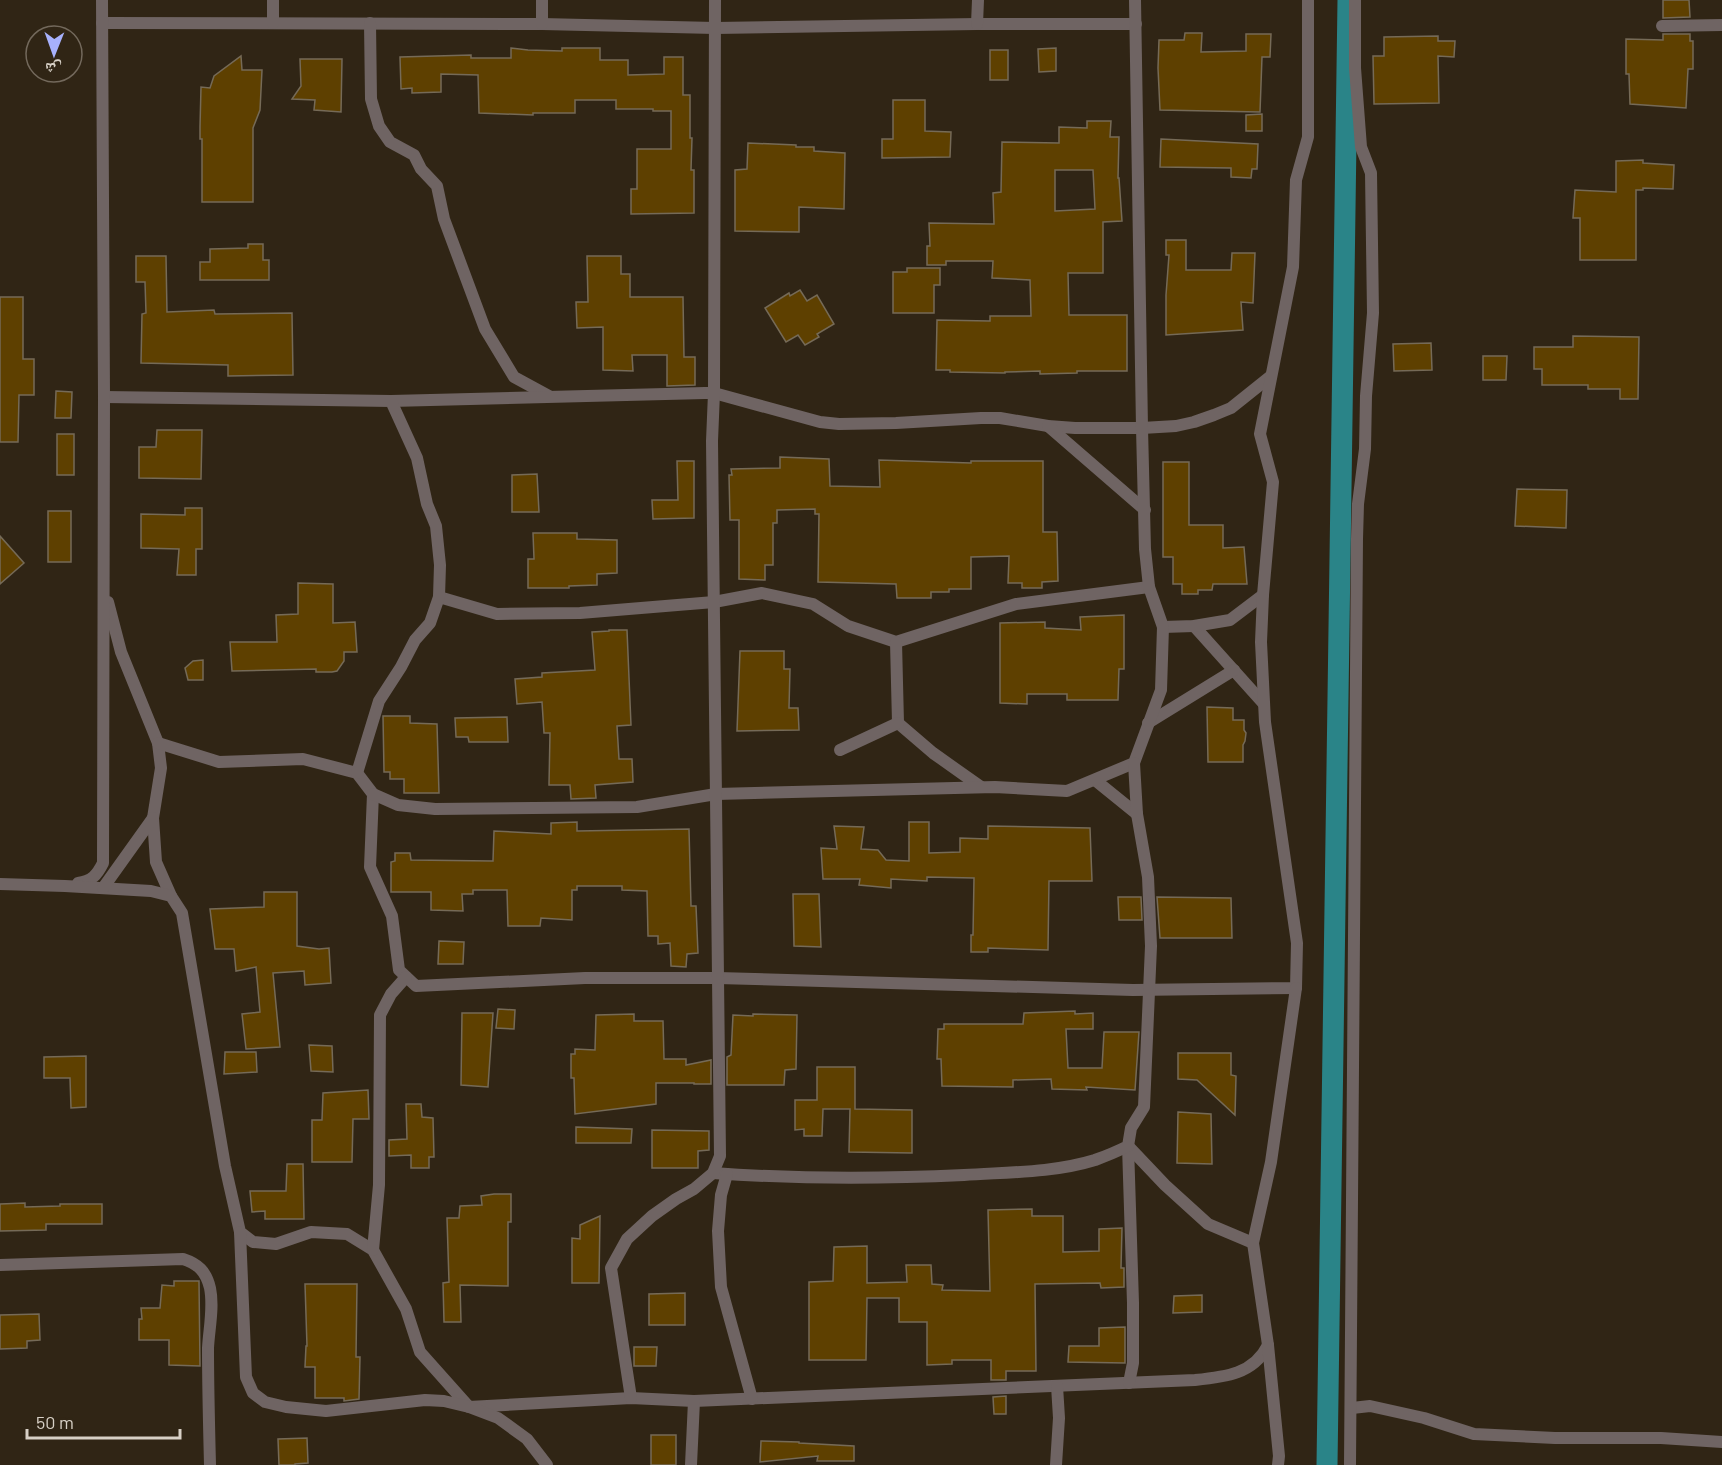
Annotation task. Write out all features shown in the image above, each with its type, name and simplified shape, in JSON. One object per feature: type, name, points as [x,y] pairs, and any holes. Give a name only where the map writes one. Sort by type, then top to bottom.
[{"type":"street","points":[[65,886],[85,882],[98,875],[103,863],[105,397],[102,0]]},
{"type":"street","points":[[273,0],[273,23]]},
{"type":"street","points":[[542,0],[542,24]]},
{"type":"street","points":[[632,1398],[611,1268],[627,1239],[652,1216],[675,1199],[694,1189],[713,1173],[720,1156],[712,441],[715,0]]},
{"type":"street","points":[[977,24],[978,0]]},
{"type":"street","points":[[1129,1383],[1133,1363],[1133,1321],[1128,1146],[1131,1128],[1144,1107],[1151,946],[1148,877],[1137,813],[1134,764],[1161,690],[1163,627],[1149,587],[1144,510],[1136,0]]},
{"type":"street","points":[[1278,1465],[1268,1345],[1254,1243],[1271,1162],[1296,988],[1297,943],[1265,722],[1261,642],[1273,482],[1260,434],[1293,267],[1296,180],[1308,137],[1308,0]]},
{"type":"street","points":[[1350,1465],[1356,539],[1365,449],[1366,396],[1373,314],[1371,173],[1361,147],[1354,68],[1355,0]]},
{"type":"street","points":[[102,23],[542,24],[715,28],[1136,24]]},
{"type":"street","points":[[370,23],[371,99],[379,126],[390,141],[414,155],[421,169],[437,186],[444,219],[485,329],[514,377],[550,396]]},
{"type":"street","points":[[1662,26],[1722,25]]},
{"type":"street","points":[[105,397],[391,401],[714,393],[820,422],[839,424],[1000,418],[1075,428],[1142,428],[1176,426],[1214,415],[1231,408],[1271,376]]},
{"type":"street","points":[[357,772],[379,701],[415,640],[429,623],[439,597],[440,565],[436,526],[427,504],[417,458],[391,401]]},
{"type":"street","points":[[1048,426],[1144,510]]},
{"type":"street","points":[[104,586],[122,652],[158,743],[161,768],[153,818],[156,862],[182,914],[225,1166],[240,1232],[246,1377],[253,1393],[266,1401],[286,1407],[326,1411],[425,1400],[444,1401],[469,1407],[498,1418],[527,1439],[547,1465]]},
{"type":"street","points":[[439,597],[497,614],[580,613],[714,602],[762,593],[813,604],[848,626],[896,642],[1016,604],[1149,587]]},
{"type":"street","points":[[1163,627],[1194,626],[1230,620],[1263,595]]},
{"type":"street","points":[[1194,626],[1264,704]]},
{"type":"street","points":[[896,642],[898,723],[933,753],[981,787]]},
{"type":"street","points":[[1148,723],[1234,670]]},
{"type":"street","points":[[840,750],[898,723]]},
{"type":"street","points":[[158,743],[219,762],[303,759],[357,772],[373,794],[398,805],[435,809],[637,807],[716,794],[981,787],[1067,791],[1134,764]]},
{"type":"street","points":[[1095,780],[1137,813]]},
{"type":"street","points":[[373,794],[370,867],[392,916],[399,970],[416,986],[585,978],[718,978],[1148,989],[1296,988]]},
{"type":"street","points":[[103,888],[153,818]]},
{"type":"street","points":[[0,884],[151,891],[171,896]]},
{"type":"street","points":[[373,1250],[380,1185],[380,1015],[391,994],[406,977]]},
{"type":"street","points":[[1128,1146],[1165,1185],[1208,1224],[1254,1243]]},
{"type":"street","points":[[713,1173],[774,1177],[876,1177],[1017,1172],[1096,1160],[1128,1146]]},
{"type":"street","points":[[727,1174],[718,1231],[721,1287],[752,1399]]},
{"type":"street","points":[[240,1232],[253,1242],[276,1244],[311,1232],[347,1234],[373,1250],[406,1309],[420,1352],[469,1407]]},
{"type":"street","points":[[0,1265],[183,1259],[195,1263],[202,1269],[210,1288],[208,1347],[210,1465]]},
{"type":"street","points":[[469,1407],[632,1398],[694,1401],[1195,1380],[1224,1377],[1247,1369],[1263,1355],[1268,1345]]},
{"type":"street","points":[[1056,1465],[1059,1418],[1057,1386]]},
{"type":"street","points":[[691,1465],[694,1401]]},
{"type":"street","points":[[1352,1408],[1370,1406],[1424,1418],[1473,1434],[1555,1438],[1660,1438],[1722,1442]]},
{"type":"building","points":[[1663,0],[1689,0],[1690,17],[1663,18]]},
{"type":"building","points":[[1185,33],[1202,33],[1201,52],[1246,51],[1246,34],[1271,34],[1270,57],[1262,57],[1260,112],[1160,110],[1159,40],[1184,40]]},
{"type":"building","points":[[1663,34],[1690,34],[1690,41],[1693,41],[1693,69],[1688,69],[1686,108],[1630,104],[1629,74],[1626,74],[1626,39],[1663,40]]},
{"type":"building","points":[[1438,36],[1438,41],[1455,41],[1454,57],[1438,56],[1439,103],[1374,104],[1373,56],[1384,56],[1384,37]]},
{"type":"building","points":[[511,48],[562,51],[562,48],[600,48],[600,60],[628,60],[628,75],[664,74],[664,57],[683,57],[683,95],[690,95],[694,213],[631,214],[631,189],[637,189],[637,149],[671,149],[671,111],[616,109],[616,100],[575,100],[575,113],[533,113],[533,115],[479,113],[478,75],[441,74],[441,92],[412,93],[412,88],[401,89],[400,57],[471,55],[471,58],[511,58]]},
{"type":"building","points":[[1056,48],[1056,71],[1039,72],[1038,49]]},
{"type":"building","points":[[990,50],[1008,50],[1008,80],[990,80]]},
{"type":"building","points":[[241,56],[242,70],[262,70],[260,110],[253,128],[253,202],[202,202],[201,87],[210,88],[214,76]]},
{"type":"building","points":[[300,59],[342,59],[341,112],[314,110],[315,100],[292,99],[301,86]]},
{"type":"building","points":[[893,100],[925,100],[925,131],[951,132],[950,157],[882,158],[882,139],[893,139]]},
{"type":"building","points":[[1262,114],[1262,131],[1246,131],[1246,115]]},
{"type":"building","points":[[1087,121],[1111,121],[1110,137],[1119,137],[1118,178],[1122,221],[1103,222],[1103,273],[1068,273],[1069,315],[1127,315],[1127,371],[1040,374],[1040,371],[1005,373],[936,370],[937,320],[990,321],[990,316],[1031,316],[1030,280],[992,278],[993,261],[946,261],[946,265],[927,265],[927,246],[930,246],[929,223],[994,224],[993,193],[1001,192],[1002,142],[1059,143],[1059,127],[1087,128]],"holes":[[[1055,170],[1093,170],[1095,209],[1055,211]]]},
{"type":"building","points":[[1161,139],[1258,144],[1257,169],[1252,169],[1251,178],[1231,177],[1231,168],[1160,167]]},
{"type":"building","points":[[748,143],[796,145],[796,147],[814,147],[814,151],[845,153],[844,209],[799,207],[799,232],[735,231],[735,170],[747,169]]},
{"type":"building","points":[[1643,160],[1643,163],[1674,165],[1673,189],[1643,188],[1643,190],[1636,190],[1636,260],[1580,260],[1580,218],[1573,218],[1575,190],[1616,192],[1616,161]]},
{"type":"building","points":[[1166,240],[1186,240],[1186,270],[1231,270],[1232,253],[1255,253],[1253,303],[1241,302],[1243,330],[1166,335],[1169,255],[1166,255]]},
{"type":"building","points":[[248,244],[263,244],[263,260],[269,260],[269,280],[200,280],[200,262],[210,262],[210,249],[248,248]]},
{"type":"building","points":[[136,256],[166,256],[167,312],[214,310],[215,314],[292,313],[293,375],[228,376],[228,365],[141,363],[142,314],[146,313],[145,282],[136,282]]},
{"type":"building","points":[[587,256],[621,256],[621,274],[630,274],[630,297],[683,297],[684,357],[695,357],[695,385],[667,386],[667,355],[632,355],[633,371],[603,370],[603,327],[577,328],[576,302],[588,302]]},
{"type":"building","points":[[907,268],[940,268],[940,285],[934,285],[934,313],[893,313],[893,272],[907,272]]},
{"type":"building","points":[[800,290],[807,301],[817,295],[834,324],[817,334],[819,337],[805,345],[798,335],[786,342],[765,308],[789,293],[790,296]]},
{"type":"building","points":[[0,297],[23,297],[23,359],[34,359],[34,395],[19,395],[18,442],[0,442]]},
{"type":"building","points":[[1573,336],[1639,337],[1638,399],[1620,399],[1620,389],[1588,389],[1588,385],[1542,385],[1542,369],[1534,369],[1534,347],[1573,347]]},
{"type":"building","points":[[1431,343],[1432,370],[1394,371],[1393,344]]},
{"type":"building","points":[[1483,356],[1507,356],[1506,380],[1483,380]]},
{"type":"building","points":[[56,391],[72,392],[71,418],[55,418]]},
{"type":"building","points":[[157,430],[202,430],[201,479],[139,478],[139,447],[156,447]]},
{"type":"building","points":[[57,434],[74,434],[74,475],[57,475]]},
{"type":"building","points":[[780,457],[829,459],[830,486],[880,487],[879,460],[971,463],[971,461],[1043,461],[1043,532],[1057,532],[1058,581],[1042,582],[1042,588],[1022,588],[1022,583],[1008,583],[1009,556],[971,557],[971,589],[931,592],[931,598],[897,598],[896,584],[818,582],[819,514],[815,514],[815,509],[777,510],[777,523],[773,523],[773,565],[765,565],[765,580],[739,579],[739,520],[730,520],[729,475],[732,475],[731,469],[780,468]]},
{"type":"building","points":[[677,461],[694,461],[694,518],[653,519],[652,500],[678,500]]},
{"type":"building","points":[[1163,462],[1189,462],[1189,525],[1223,525],[1223,548],[1244,547],[1247,584],[1213,584],[1212,590],[1198,590],[1198,594],[1182,594],[1182,584],[1173,584],[1173,557],[1163,557]]},
{"type":"building","points":[[537,474],[539,512],[512,512],[512,475]]},
{"type":"building","points":[[1517,489],[1567,490],[1566,528],[1515,526]]},
{"type":"building","points":[[185,508],[202,508],[202,549],[196,549],[196,575],[177,575],[179,549],[141,548],[141,514],[185,515]]},
{"type":"building","points":[[48,511],[71,511],[71,562],[48,562]]},
{"type":"building","points":[[533,533],[577,533],[577,539],[617,540],[617,573],[597,574],[597,585],[528,588],[528,559],[534,559]]},
{"type":"building","points":[[0,536],[24,563],[0,584]]},
{"type":"building","points":[[298,583],[333,584],[333,623],[355,622],[357,652],[344,652],[344,661],[337,671],[332,672],[316,672],[316,669],[232,671],[230,642],[277,642],[276,615],[298,614]]},
{"type":"building","points":[[1124,615],[1124,669],[1119,669],[1118,700],[1067,700],[1067,694],[1027,694],[1027,704],[1000,703],[1000,623],[1045,622],[1045,628],[1081,630],[1080,617]]},
{"type":"building","points":[[627,630],[631,725],[617,726],[619,759],[632,759],[633,782],[595,785],[596,798],[571,799],[570,785],[549,785],[550,733],[544,733],[542,702],[517,704],[515,679],[542,677],[542,673],[595,670],[592,632]]},
{"type":"building","points":[[740,651],[784,651],[784,669],[790,669],[789,708],[798,708],[799,730],[737,731]]},
{"type":"building","points":[[203,660],[203,680],[188,680],[185,668],[193,661]]},
{"type":"building","points":[[1207,707],[1233,708],[1233,720],[1244,720],[1246,733],[1243,762],[1208,762]]},
{"type":"building","points":[[383,716],[410,716],[410,723],[437,724],[439,793],[404,793],[404,779],[390,779],[390,772],[384,772]]},
{"type":"building","points":[[507,717],[508,742],[469,742],[468,737],[456,737],[455,718]]},
{"type":"building","points":[[577,822],[577,831],[689,829],[691,906],[696,906],[698,953],[687,954],[686,967],[671,966],[670,943],[658,944],[658,936],[648,936],[647,891],[622,890],[622,886],[577,886],[577,890],[572,890],[572,920],[541,918],[540,926],[508,926],[507,890],[473,890],[473,894],[462,894],[463,911],[431,910],[431,892],[391,892],[391,862],[395,861],[395,853],[410,853],[411,860],[493,861],[494,831],[551,834],[551,823]]},
{"type":"building","points":[[909,822],[929,822],[929,853],[960,852],[960,838],[988,839],[988,826],[1090,828],[1092,881],[1049,881],[1048,950],[988,948],[988,952],[971,952],[974,878],[927,877],[927,881],[891,879],[891,888],[859,885],[860,879],[823,879],[821,848],[837,849],[834,826],[864,827],[861,849],[878,850],[886,860],[909,861]]},
{"type":"building","points":[[264,892],[297,892],[297,946],[329,948],[331,983],[305,985],[304,971],[273,973],[280,1047],[246,1049],[242,1014],[260,1012],[256,967],[236,971],[234,949],[215,949],[210,909],[264,907]]},
{"type":"building","points":[[793,894],[819,894],[821,947],[794,946]]},
{"type":"building","points":[[1118,897],[1141,897],[1142,920],[1119,920]]},
{"type":"building","points":[[1157,897],[1231,898],[1232,938],[1160,938]]},
{"type":"building","points":[[439,941],[464,942],[463,964],[438,964]]},
{"type":"building","points":[[498,1009],[515,1010],[514,1029],[496,1028]]},
{"type":"building","points":[[1075,1011],[1075,1014],[1093,1013],[1093,1029],[1066,1029],[1068,1068],[1102,1068],[1104,1032],[1139,1032],[1135,1090],[1086,1087],[1087,1090],[1052,1089],[1051,1079],[1013,1080],[1013,1087],[942,1086],[941,1059],[937,1059],[938,1029],[944,1029],[944,1024],[1023,1024],[1024,1013]]},
{"type":"building","points":[[462,1013],[493,1013],[488,1087],[461,1085]]},
{"type":"building","points":[[634,1014],[634,1021],[663,1021],[664,1059],[686,1059],[686,1065],[711,1060],[711,1084],[656,1083],[656,1104],[575,1114],[571,1054],[575,1054],[575,1049],[595,1050],[596,1015]]},
{"type":"building","points":[[753,1014],[797,1015],[796,1069],[785,1070],[784,1085],[727,1085],[727,1057],[731,1055],[733,1015],[753,1016]]},
{"type":"building","points":[[309,1045],[332,1046],[333,1072],[311,1071]]},
{"type":"building","points":[[225,1052],[256,1052],[257,1072],[224,1074]]},
{"type":"building","points":[[1178,1053],[1231,1053],[1231,1075],[1236,1076],[1235,1115],[1197,1080],[1178,1079]]},
{"type":"building","points":[[86,1056],[86,1107],[71,1108],[70,1078],[44,1078],[44,1057]]},
{"type":"building","points":[[817,1067],[855,1067],[855,1109],[912,1110],[912,1153],[849,1152],[850,1109],[823,1109],[822,1136],[804,1136],[804,1129],[795,1130],[795,1100],[817,1100]]},
{"type":"building","points":[[368,1090],[369,1119],[353,1119],[352,1162],[312,1162],[312,1120],[322,1120],[323,1093]]},
{"type":"building","points":[[406,1104],[421,1104],[422,1117],[433,1118],[434,1157],[429,1157],[429,1168],[411,1168],[411,1155],[389,1156],[389,1140],[407,1139]]},
{"type":"building","points":[[1178,1112],[1211,1114],[1212,1164],[1177,1163]]},
{"type":"building","points":[[576,1127],[632,1129],[631,1143],[576,1143]]},
{"type":"building","points":[[652,1130],[709,1131],[709,1150],[698,1151],[698,1168],[652,1168]]},
{"type":"building","points":[[287,1164],[303,1164],[304,1219],[265,1219],[265,1211],[252,1212],[250,1191],[286,1191]]},
{"type":"building","points":[[511,1194],[511,1222],[508,1222],[508,1286],[460,1285],[461,1322],[444,1322],[443,1283],[449,1282],[447,1218],[459,1218],[460,1206],[482,1205],[481,1196]]},
{"type":"building","points":[[25,1203],[25,1207],[102,1204],[102,1224],[46,1224],[46,1230],[0,1231],[0,1204]]},
{"type":"building","points":[[1032,1209],[1032,1216],[1063,1216],[1063,1252],[1099,1251],[1099,1229],[1122,1228],[1121,1268],[1124,1268],[1124,1287],[1101,1288],[1100,1283],[1035,1284],[1036,1371],[1006,1371],[1006,1380],[991,1380],[991,1360],[952,1360],[952,1364],[927,1365],[927,1322],[899,1322],[899,1298],[867,1298],[866,1360],[809,1360],[809,1282],[833,1281],[834,1247],[867,1246],[867,1283],[907,1282],[906,1265],[931,1265],[932,1284],[943,1285],[942,1290],[990,1291],[988,1210]]},
{"type":"building","points":[[600,1216],[599,1283],[572,1283],[572,1238],[580,1239],[580,1225]]},
{"type":"building","points":[[174,1281],[199,1281],[200,1366],[169,1365],[169,1340],[139,1340],[141,1308],[160,1308],[162,1285],[174,1286]]},
{"type":"building","points":[[305,1284],[357,1284],[356,1357],[360,1357],[359,1399],[344,1401],[344,1398],[315,1398],[315,1367],[305,1367],[307,1346]]},
{"type":"building","points":[[685,1293],[685,1325],[649,1325],[649,1294]]},
{"type":"building","points":[[1202,1295],[1202,1312],[1173,1313],[1174,1296]]},
{"type":"building","points":[[39,1314],[40,1340],[27,1341],[27,1348],[0,1349],[0,1315]]},
{"type":"building","points":[[1125,1327],[1125,1363],[1068,1362],[1069,1346],[1099,1346],[1099,1328]]},
{"type":"building","points":[[634,1347],[657,1347],[656,1366],[634,1366]]},
{"type":"building","points":[[1006,1396],[1006,1414],[994,1414],[993,1397]]},
{"type":"building","points":[[651,1435],[676,1435],[676,1465],[651,1465]]},
{"type":"building","points":[[307,1438],[308,1463],[279,1465],[278,1439]]},
{"type":"building","points":[[761,1441],[854,1446],[854,1461],[817,1461],[818,1456],[760,1462]]},
{"type":"waterway","points":[[1327,1465],[1348,0]]}]
